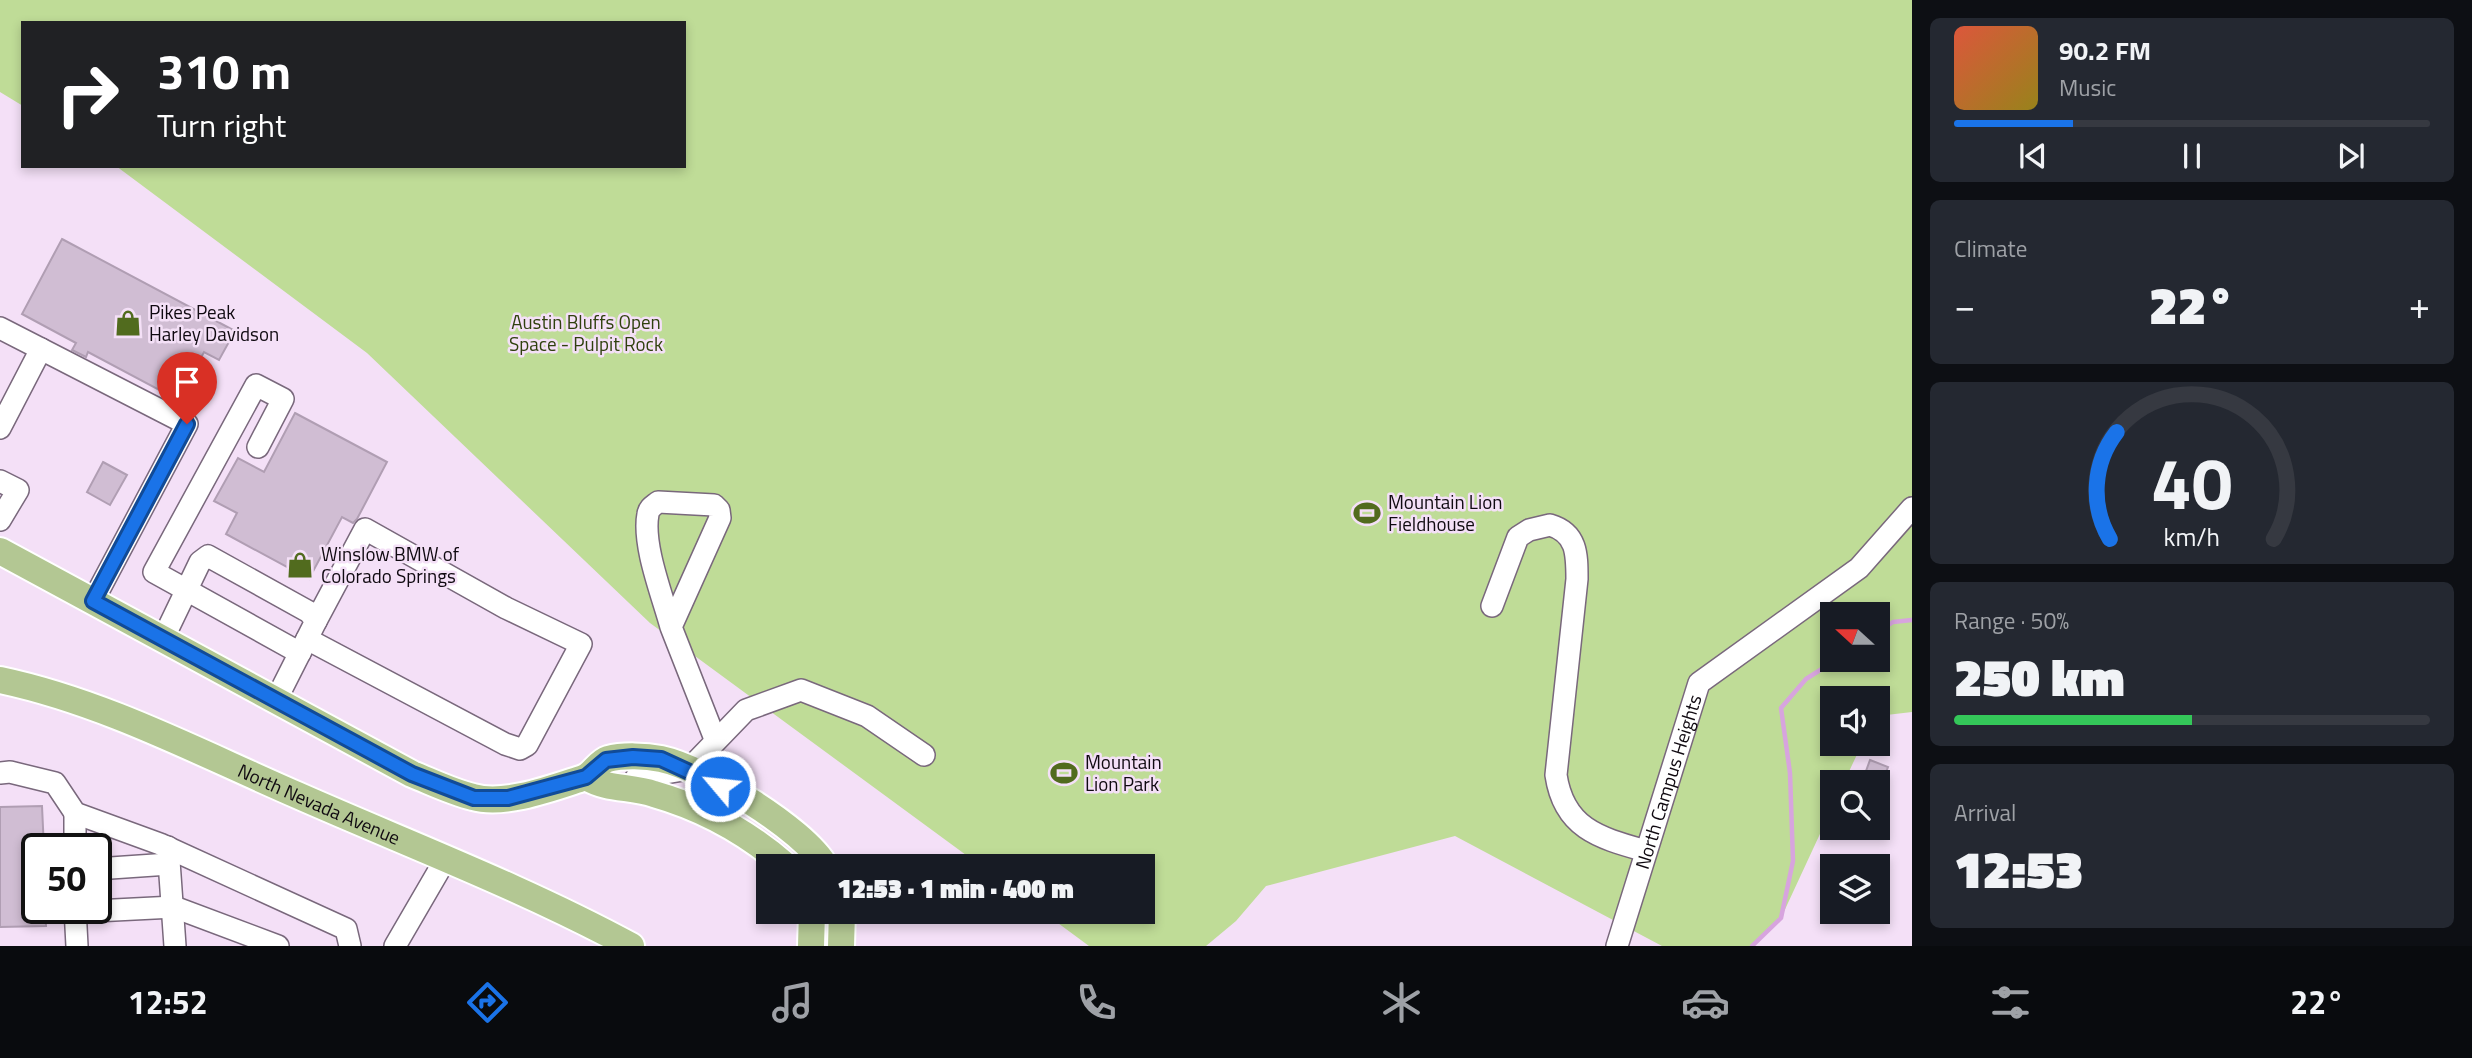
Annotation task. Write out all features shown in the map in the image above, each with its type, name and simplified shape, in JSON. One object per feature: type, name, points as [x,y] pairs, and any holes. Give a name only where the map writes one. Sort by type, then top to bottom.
[{"type":"main road","points":[[0,551],[412,774],[474,798],[508,798],[586,777],[606,760],[633,757],[661,759],[689,769],[772,817],[800,836],[815,854]]},
{"type":"main road","name":"North Nevada Avenue","points":[[0,680],[55,694],[113,714],[549,905],[631,946]]},
{"type":"main road","points":[[586,777],[603,787],[653,793],[729,823],[770,854]]},
{"type":"main road","points":[[811,946],[812,924]]},
{"type":"main road","points":[[841,946],[842,924]]},
{"type":"street","points":[[0,328],[187,424],[93,601]]},
{"type":"street","points":[[0,428],[41,349]]},
{"type":"street","points":[[258,447],[283,399],[256,385],[154,572],[187,590],[307,638],[520,749],[527,745],[581,644],[506,608],[366,529],[307,638],[276,700]]},
{"type":"street","points":[[0,481],[19,490],[0,520]]},
{"type":"street","points":[[671,627],[720,518],[715,505],[658,502],[650,507],[648,515],[649,543],[671,627],[715,739]]},
{"type":"street","name":"North Campus Heights","points":[[1617,946],[1699,683],[1859,568],[1912,509]]},
{"type":"street","points":[[1492,606],[1518,537],[1529,530],[1550,525],[1569,535],[1576,546],[1577,579],[1556,775],[1558,790],[1563,803],[1582,826],[1599,836],[1646,851]]},
{"type":"street","points":[[163,639],[200,562],[208,556],[309,612],[307,638]]},
{"type":"street","points":[[631,789],[636,778],[689,769],[715,739],[746,710],[801,690],[867,716],[924,755]]},
{"type":"street","points":[[0,773],[55,783],[75,813],[169,856],[346,929],[350,946]]},
{"type":"street","points":[[75,813],[75,833]]},
{"type":"street","points":[[112,866],[169,856]]},
{"type":"street","points":[[169,856],[175,946]]},
{"type":"street","points":[[395,946],[445,860]]},
{"type":"street","points":[[112,909],[172,907],[278,946]]},
{"type":"street","points":[[76,924],[77,946]]},
{"type":"green space","name":"Austin Bluffs Open Space - Pulpit Rock","points":[[0,0],[1912,0],[1912,712],[1890,715],[1890,686],[1820,686],[1820,756],[1856,756],[1850,770],[1820,770],[1820,834],[1781,918],[1752,946],[1662,946],[1455,836],[1266,886],[1236,921],[1206,946],[1089,946],[1059,924],[1155,924],[1155,854],[965,854],[650,623],[367,353],[119,168],[686,168],[686,21],[21,21],[21,105],[0,92]]},
{"type":"building","name":"Pikes Peak Harley Davidson","points":[[62,239],[235,331],[219,360],[204,352],[178,400],[88,352],[86,357],[72,350],[76,343],[22,314]]},
{"type":"building","points":[[295,413],[387,462],[357,519],[353,523],[342,517],[309,579],[226,534],[237,513],[214,501],[238,458],[264,472]]},
{"type":"building","points":[[103,462],[127,475],[110,505],[87,492]]},
{"type":"building","points":[[1870,760],[1888,767],[1887,770],[1866,770]]},
{"type":"building","points":[[42,806],[43,833],[21,833],[21,924],[46,926],[0,927],[0,807]]},
{"type":"waterway","points":[[1890,624],[1912,620]]},
{"type":"waterway","points":[[1752,946],[1781,918],[1793,861],[1790,773],[1781,708],[1806,679],[1820,670]]},
{"type":"place","name":"Pikes Peak Harley Davidson","points":[[128,323]]},
{"type":"place","name":"Mountain Lion Fieldhouse","points":[[1367,513]]},
{"type":"place","name":"Winslow BMW of Colorado Springs","points":[[300,565]]},
{"type":"place","name":"Mountain Lion Park","points":[[1064,773]]},
{"type":"route","points":[[187,424],[93,601],[412,774],[474,798],[508,798],[586,777],[606,760],[633,757],[661,759],[689,769],[720,786]]}]
